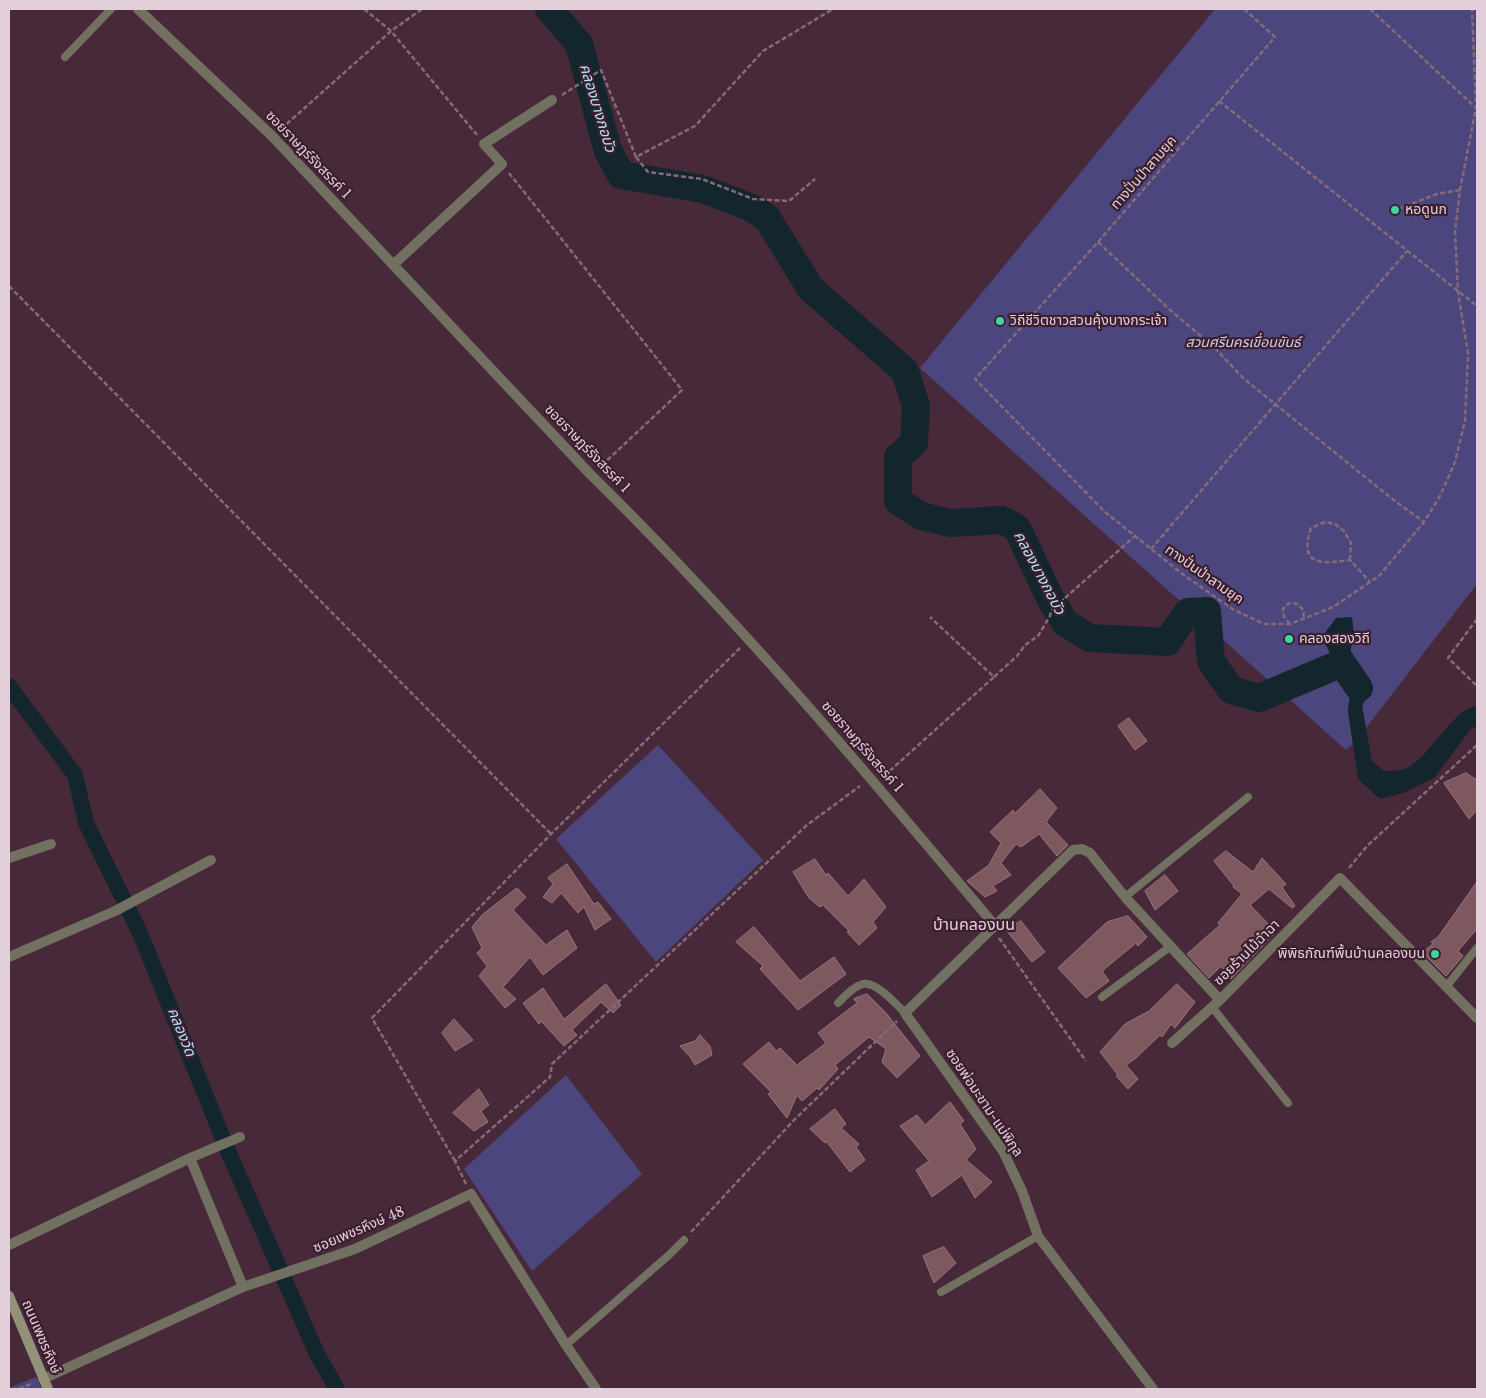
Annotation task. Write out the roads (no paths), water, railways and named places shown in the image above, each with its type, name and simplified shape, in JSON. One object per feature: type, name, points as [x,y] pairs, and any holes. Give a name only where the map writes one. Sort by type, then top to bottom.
[{"type":"main road","name":"ถนนเพชรหึงษ์","points":[[9,1296],[48,1389]]},
{"type":"street","name":"ซอยราษฎร์รังสรรค์ 1","points":[[138,9],[272,136],[393,266],[637,520],[874,780],[994,928]]},
{"type":"street","points":[[393,266],[502,164],[484,144],[552,100]]},
{"type":"street","points":[[9,858],[51,844]]},
{"type":"street","name":"ซอยร้านไม้ฉำฉา","points":[[994,928],[1073,850],[1082,849],[1090,853],[1125,897],[1171,946],[1216,1003],[1340,878],[1446,986]]},
{"type":"street","points":[[9,957],[115,911],[211,860]]},
{"type":"street","points":[[905,1013],[994,928]]},
{"type":"street","points":[[1446,986],[1477,1018]]},
{"type":"street","points":[[1172,1043],[1216,1003]]},
{"type":"street","name":"ซอยพ่อมะขาม-แม่พิกุล","points":[[905,1013],[1003,1151],[1022,1191],[1038,1236],[1153,1389]]},
{"type":"street","points":[[9,1245],[192,1157],[240,1137]]},
{"type":"street","points":[[192,1157],[243,1287]]},
{"type":"street","name":"ซอยเพชรหึงษ์ 48","points":[[44,1379],[243,1287],[355,1249],[471,1194],[566,1345]]},
{"type":"street","points":[[566,1345],[596,1389]]},
{"type":"lane","points":[[65,57],[111,9]]},
{"type":"lane","points":[[1125,897],[1248,797]]},
{"type":"lane","points":[[1102,997],[1171,946]]},
{"type":"lane","points":[[1446,986],[1477,948]]},
{"type":"lane","points":[[838,1003],[860,984],[870,984],[880,989],[905,1013]]},
{"type":"lane","points":[[1216,1003],[1288,1103]]},
{"type":"lane","points":[[941,1292],[1038,1236]]},
{"type":"lane","points":[[566,1345],[684,1240]]},
{"type":"water","points":[[1352,617],[1354,633],[1348,663],[1370,691],[1362,706],[1372,761],[1384,771],[1405,769],[1416,762],[1460,714],[1468,708],[1477,706],[1477,732],[1473,726],[1434,778],[1403,793],[1380,799],[1358,779],[1348,711],[1350,693],[1322,637],[1336,618]]},
{"type":"waterway","name":"คลองบางกอบัว","points":[[549,9],[579,44],[608,151],[621,175],[703,189],[752,208],[767,218],[811,289],[905,371],[916,406],[914,443],[898,457],[898,501],[921,516],[950,523],[1002,520],[1017,528],[1050,598],[1065,623],[1090,638],[1167,642],[1188,612],[1207,611],[1211,661],[1231,690],[1259,698],[1342,663],[1359,688]]},
{"type":"waterway","name":"คลองวัด","points":[[9,686],[75,775],[86,823],[140,933],[228,1151],[317,1354],[337,1389]]},
{"type":"place","name":"หอดูนก","points":[[1395,210]]},
{"type":"place","name":"วิถีชีวิตชาวสวนคุ้งบางกระเจ้า","points":[[1000,321]]},
{"type":"place","name":"คลองสองวิถี","points":[[1289,639]]},
{"type":"place","name":"พิพิธภัณฑ์พื้นบ้านคลองบน","points":[[1435,954]]},
{"type":"district","name":"บ้านคลองบน","points":[[974,925]]},
{"type":"park label","name":"สวนศรีนครเขื่อนขันธ์","points":[[1243,343]]}]
